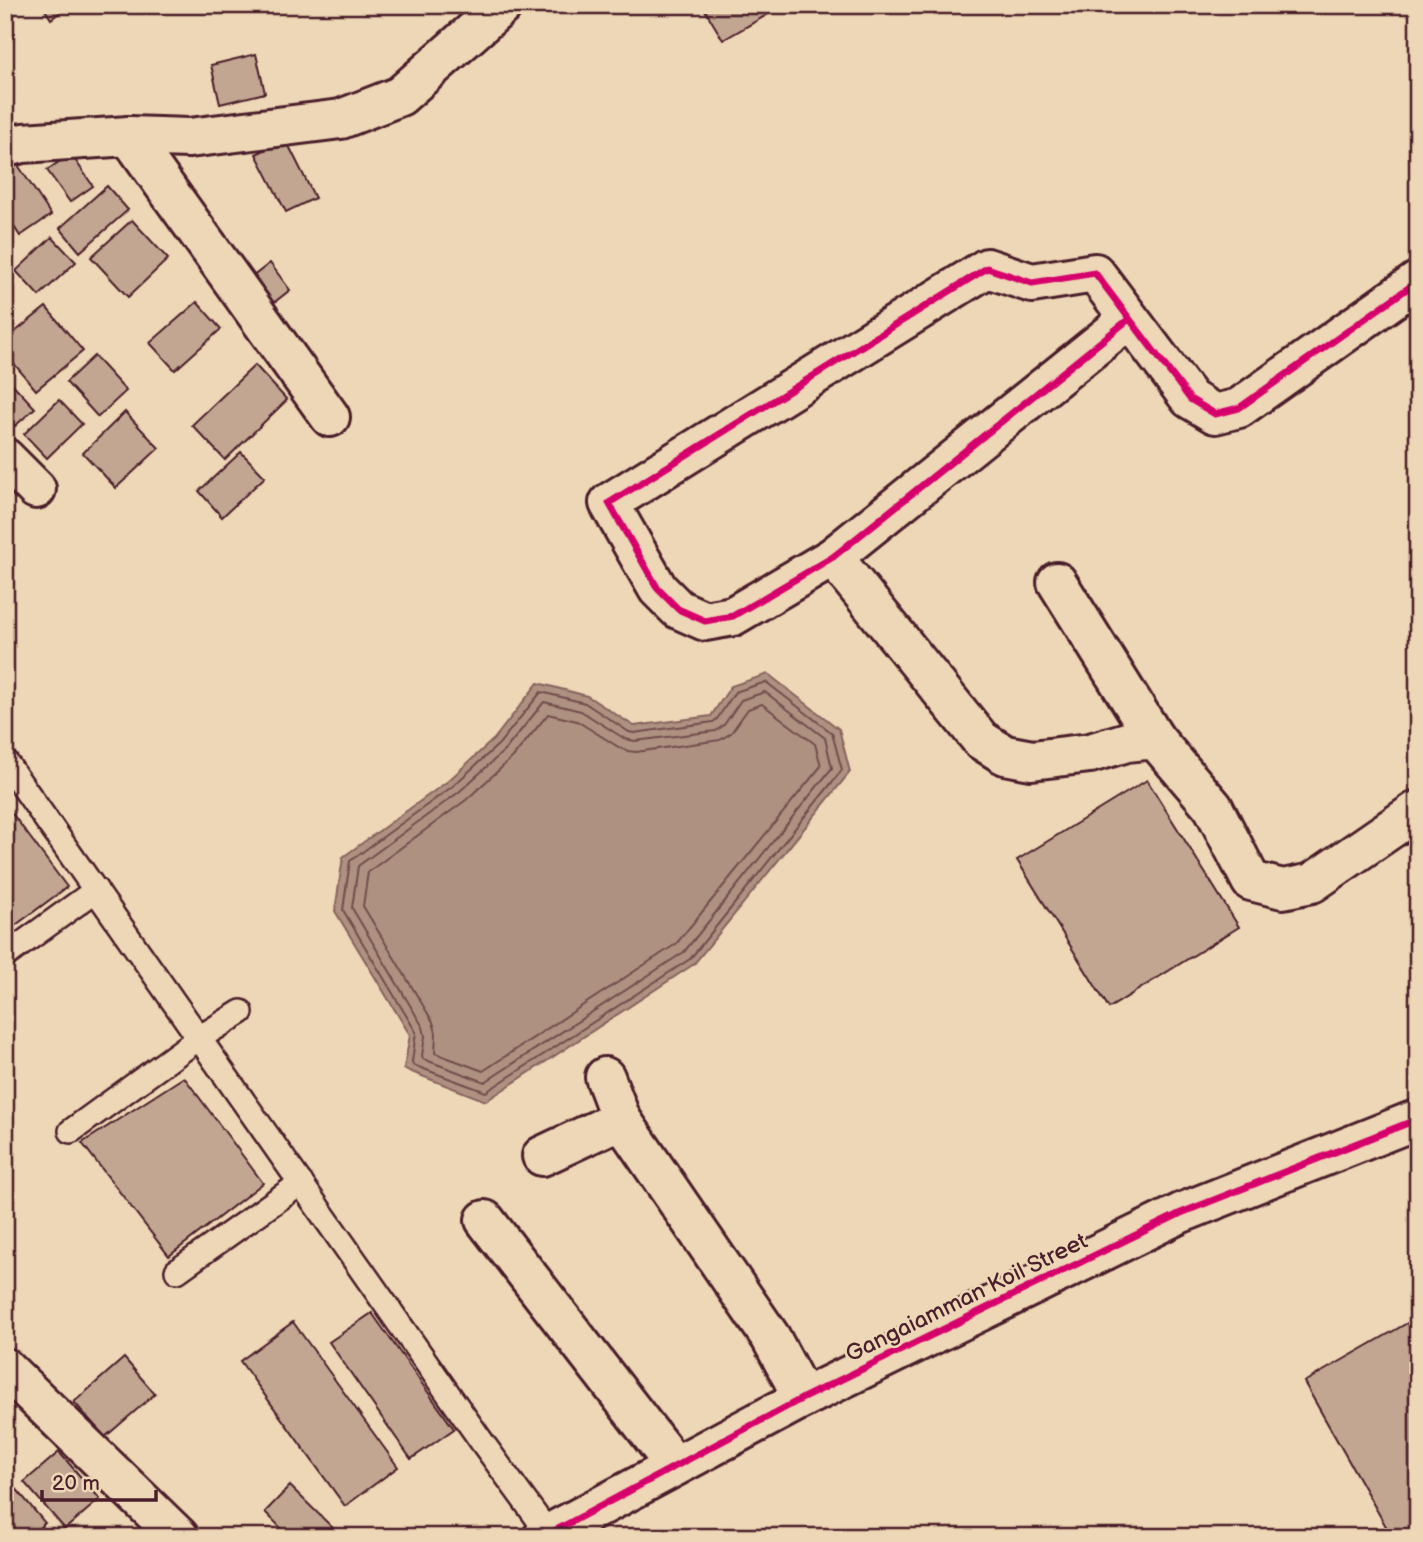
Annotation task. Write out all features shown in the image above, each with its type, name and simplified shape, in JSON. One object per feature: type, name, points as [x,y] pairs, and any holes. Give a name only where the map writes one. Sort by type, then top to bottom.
[{"type":"street","points":[[5,147],[23,143],[129,136],[189,138],[341,120],[400,96],[503,5]]},
{"type":"street","points":[[129,136],[330,416]]},
{"type":"street","points":[[1129,318],[833,557],[733,616],[705,621],[678,609],[658,589],[609,503],[987,268],[1032,283],[1095,273],[1129,318],[1190,399],[1215,414],[1239,408],[1418,282]]},
{"type":"street","points":[[5,458],[36,489]]},
{"type":"street","points":[[833,557],[981,740],[1005,755],[1032,760],[1044,759],[1090,754],[1127,742],[1155,739]]},
{"type":"street","points":[[1057,582],[1155,739],[1213,807],[1251,881],[1283,889],[1312,883],[1418,810]]},
{"type":"street","points":[[605,1077],[621,1119],[771,1338],[803,1398]]},
{"type":"street","points":[[542,1156],[621,1119]]},
{"type":"street","name":"Gangaiamman Koil Street","points":[[546,1535],[803,1398],[1181,1213],[1418,1119]]},
{"type":"street","points":[[485,1220],[675,1466]]},
{"type":"street","points":[[5,1368],[179,1537]]},
{"type":"lane","points":[[5,761],[546,1535]]},
{"type":"lane","points":[[5,956],[96,890]]},
{"type":"lane","points":[[71,1131],[199,1038],[242,1012]]},
{"type":"lane","points":[[177,1271],[301,1184]]},
{"type":"water","points":[[768,674],[839,729],[850,772],[694,964],[486,1101],[404,1069],[410,1035],[335,911],[343,857],[448,781],[494,739],[538,683],[587,696],[634,726],[711,716],[731,686]]},
{"type":"building","points":[[42,5],[70,5],[51,19]]},
{"type":"building","points":[[702,5],[777,5],[779,8],[723,40]]},
{"type":"building","points":[[256,54],[265,93],[220,104],[211,65]]},
{"type":"building","points":[[286,140],[315,198],[286,212],[256,154]]},
{"type":"building","points":[[71,154],[93,186],[70,202],[47,170]]},
{"type":"building","points":[[14,159],[51,215],[20,236],[5,213],[5,164]]},
{"type":"building","points":[[107,186],[128,210],[80,252],[60,228]]},
{"type":"building","points":[[132,220],[168,259],[128,297],[91,257]]},
{"type":"building","points":[[52,237],[76,262],[39,296],[16,271]]},
{"type":"building","points":[[270,263],[290,290],[272,304],[251,278]]},
{"type":"building","points":[[197,302],[221,329],[175,370],[150,343]]},
{"type":"building","points":[[46,307],[83,351],[36,390],[5,353],[5,340]]},
{"type":"building","points":[[94,356],[126,391],[98,417],[66,382]]},
{"type":"building","points":[[255,365],[287,400],[225,460],[192,425]]},
{"type":"building","points":[[5,376],[35,408],[15,426],[5,415]]},
{"type":"building","points":[[59,400],[82,424],[47,458],[24,434]]},
{"type":"building","points":[[125,412],[159,448],[116,488],[83,453]]},
{"type":"building","points":[[241,452],[265,477],[222,517],[199,491]]},
{"type":"building","points":[[1147,780],[1239,927],[1109,1008],[1017,860]]},
{"type":"building","points":[[5,804],[67,887],[5,933]]},
{"type":"building","points":[[184,1077],[263,1183],[169,1256],[82,1143]]},
{"type":"building","points":[[372,1313],[454,1429],[411,1459],[329,1342]]},
{"type":"building","points":[[1418,1317],[1418,1537],[1392,1537],[1304,1382]]},
{"type":"building","points":[[293,1322],[398,1467],[345,1506],[240,1361]]},
{"type":"building","points":[[124,1358],[155,1394],[105,1437],[74,1402]]},
{"type":"building","points":[[59,1452],[100,1499],[65,1529],[24,1482]]},
{"type":"building","points":[[14,1486],[45,1523],[28,1537],[5,1537],[5,1494]]},
{"type":"building","points":[[290,1486],[340,1537],[290,1537],[265,1512]]},
{"type":"cycle path","points":[[1129,319],[833,557],[733,616],[705,621],[678,609],[658,589],[609,503],[987,268],[1032,283],[1095,273],[1190,399],[1215,414],[1239,408],[1418,281]]},
{"type":"cycle path","points":[[543,1537],[803,1398],[1181,1213],[1418,1119]]}]
